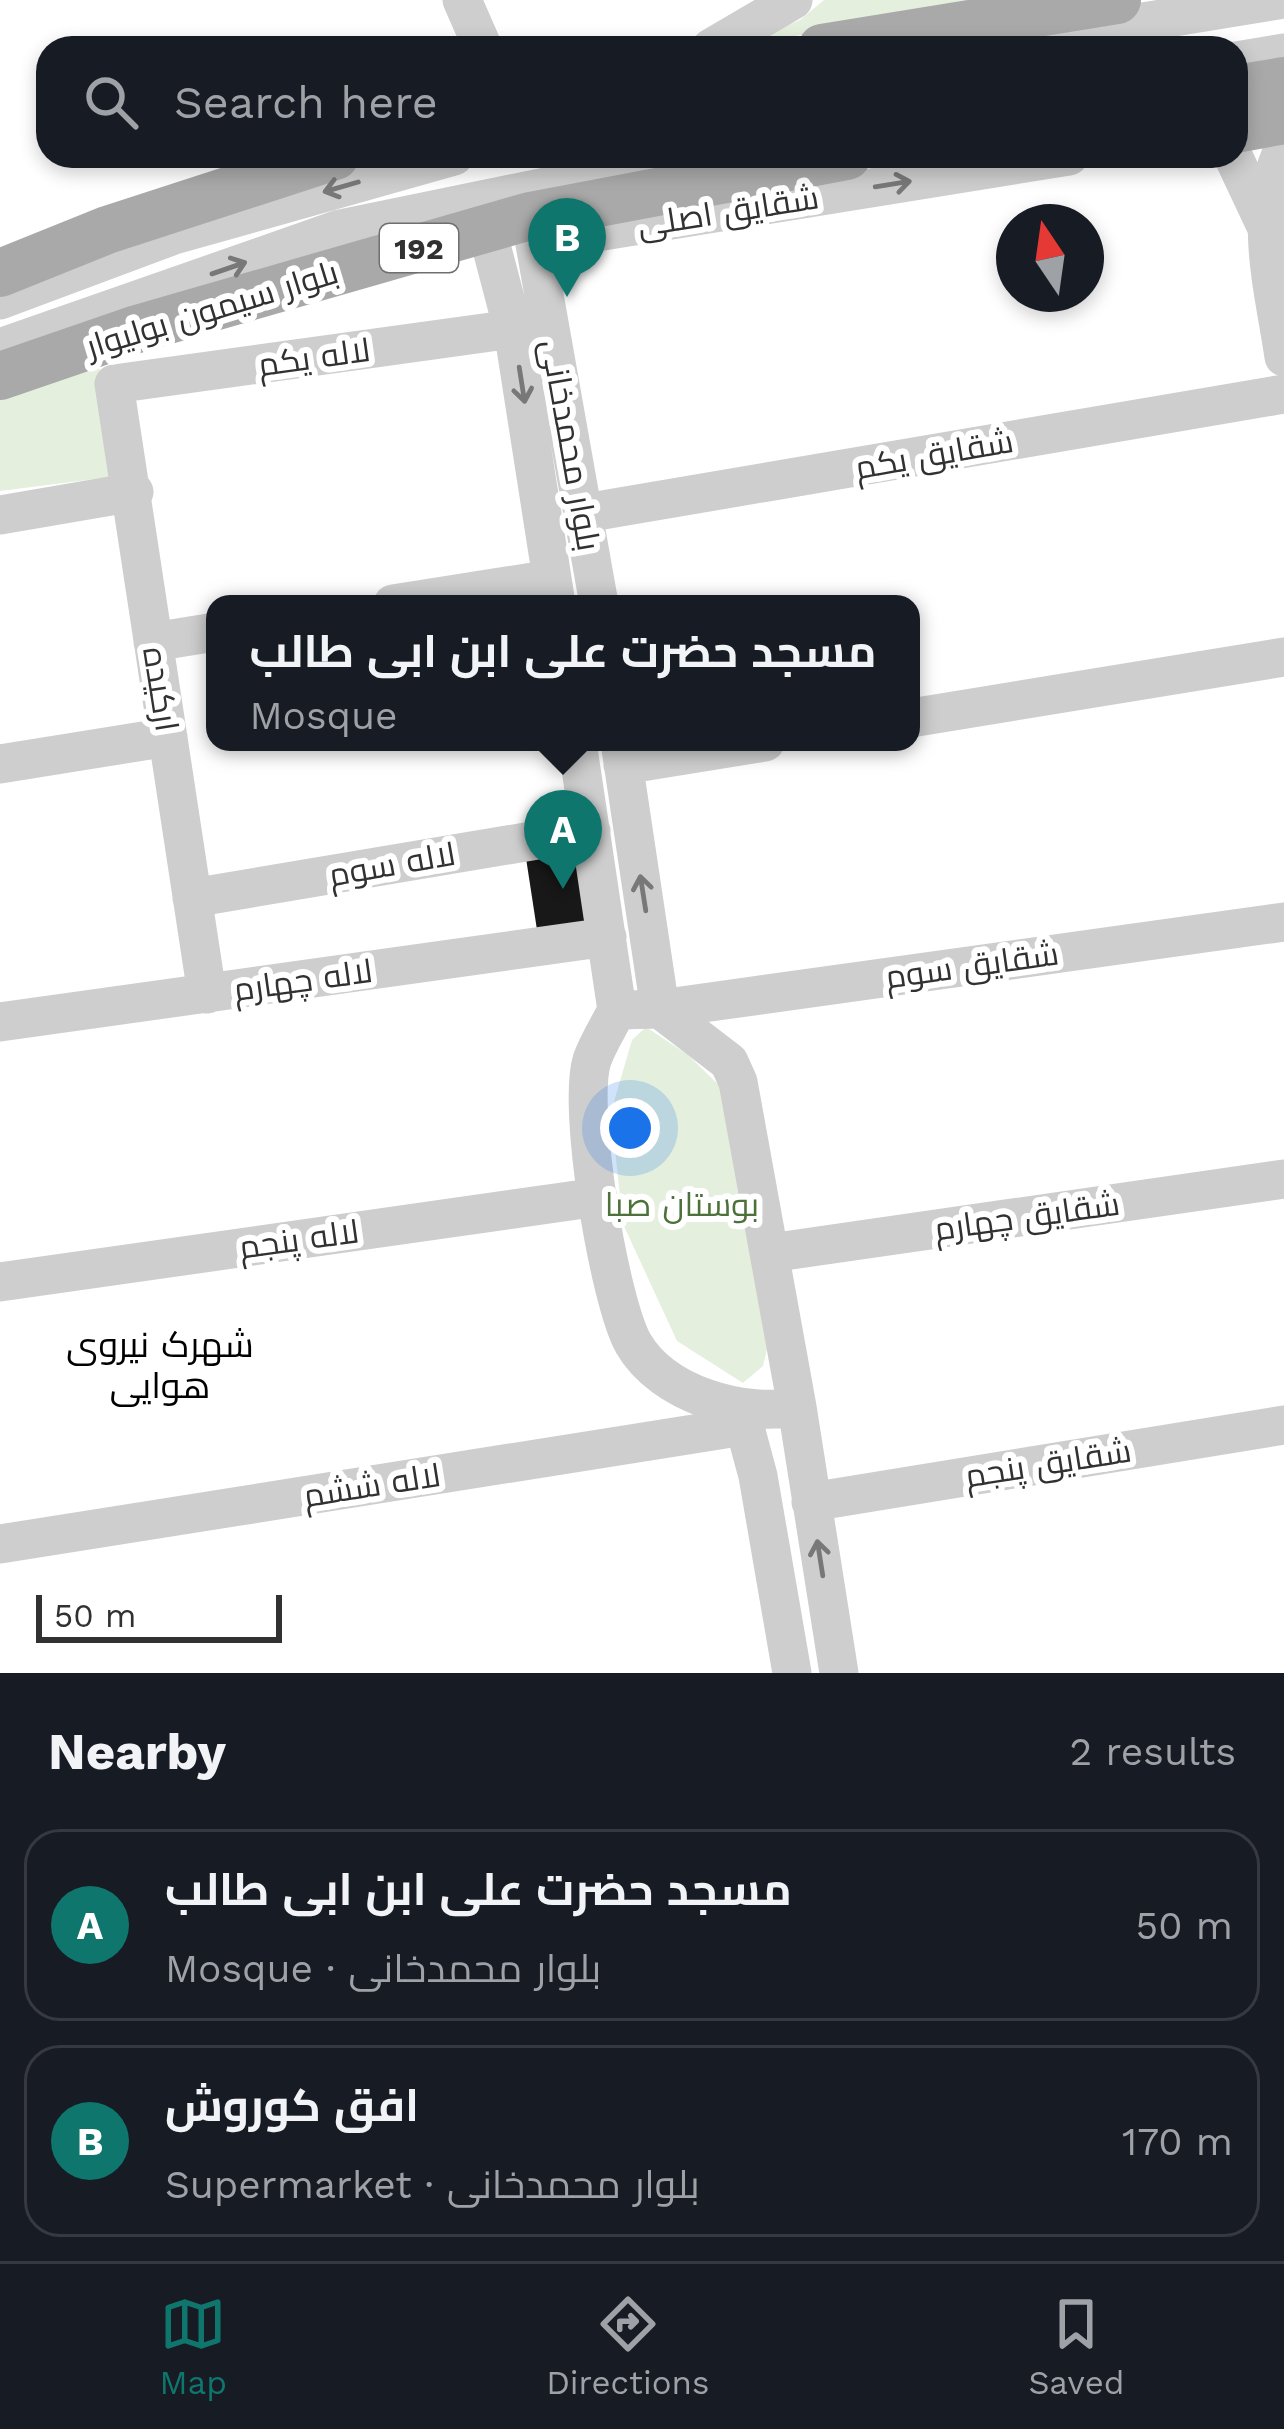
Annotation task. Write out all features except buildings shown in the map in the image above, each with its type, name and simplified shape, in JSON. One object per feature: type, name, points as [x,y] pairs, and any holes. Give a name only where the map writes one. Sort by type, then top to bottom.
[{"type":"main road","points":[[896,36],[1117,0]]},
{"type":"main road","points":[[1248,87],[1284,81]]},
{"type":"main road","points":[[1248,127],[1284,120]]},
{"type":"main road","points":[[0,273],[107,230],[297,168]]},
{"type":"main road","name":"بلوار سیمون بولیوار","points":[[0,376],[137,329],[509,223],[786,168]]},
{"type":"street","points":[[461,0],[478,36]]},
{"type":"street","points":[[732,36],[793,0]]},
{"type":"street","points":[[1057,36],[1278,0]]},
{"type":"street","points":[[1248,59],[1284,53]]},
{"type":"street","points":[[1284,148],[1270,183],[1265,224],[1284,357]]},
{"type":"street","points":[[0,300],[174,235],[411,168]]},
{"type":"street","points":[[0,348],[340,229],[638,168]]},
{"type":"street","name":"شقایق اصلی","points":[[509,223],[597,232],[994,168]]},
{"type":"street","points":[[1239,168],[1265,224]]},
{"type":"street","name":"بلوار محمدخانی","points":[[509,223],[513,329],[554,591]]},
{"type":"street","name":"بلوار محمدخانی","points":[[509,223],[585,514],[597,595]]},
{"type":"street","name":"لاله یکم","points":[[114,384],[513,329]]},
{"type":"street","name":"ارکیده","points":[[114,384],[207,994]]},
{"type":"street","name":"شقایق یکم","points":[[585,514],[1284,394]]},
{"type":"street","points":[[0,515],[134,492]]},
{"type":"street","points":[[504,595],[554,591]]},
{"type":"street","points":[[153,641],[206,633]]},
{"type":"street","points":[[920,717],[1284,658]]},
{"type":"street","points":[[0,764],[168,737]]},
{"type":"street","points":[[578,751],[616,1010],[592,1061],[588,1101],[598,1197],[621,1316],[635,1347],[656,1369],[742,1418],[792,1673]]},
{"type":"street","points":[[622,753],[661,1009],[729,1062],[738,1082],[839,1673]]},
{"type":"street","name":"لاله سوم","points":[[193,898],[591,831]]},
{"type":"street","name":"شقایق سوم","points":[[616,1010],[661,1009],[1284,922]]},
{"type":"street","name":"لاله چهارم","points":[[0,1022],[607,938]]},
{"type":"street","name":"شقایق چهارم","points":[[770,1253],[1284,1179]]},
{"type":"street","name":"لاله پنجم","points":[[0,1282],[598,1197]]},
{"type":"street","name":"لاله ششم","points":[[0,1544],[797,1407]]},
{"type":"street","name":"شقایق پنجم","points":[[811,1502],[1284,1424]]},
{"type":"green space","points":[[824,0],[1033,0],[795,36],[761,36],[800,20]]},
{"type":"green space","points":[[97,356],[119,476],[0,491],[0,389]]},
{"type":"green space","name":"بوستان صبا","points":[[646,1027],[688,1055],[726,1092],[767,1349],[763,1366],[743,1383],[677,1341],[623,1224],[611,1112],[632,1040]]},
{"type":"place","name":"افق کوروش","points":[[567,297]]},
{"type":"place","name":"مسجد حضرت علی ابن ابی طالب","points":[[563,889]]},
{"type":"district","name":"شهرک نیروی هوایی","points":[[160,1366]]}]
